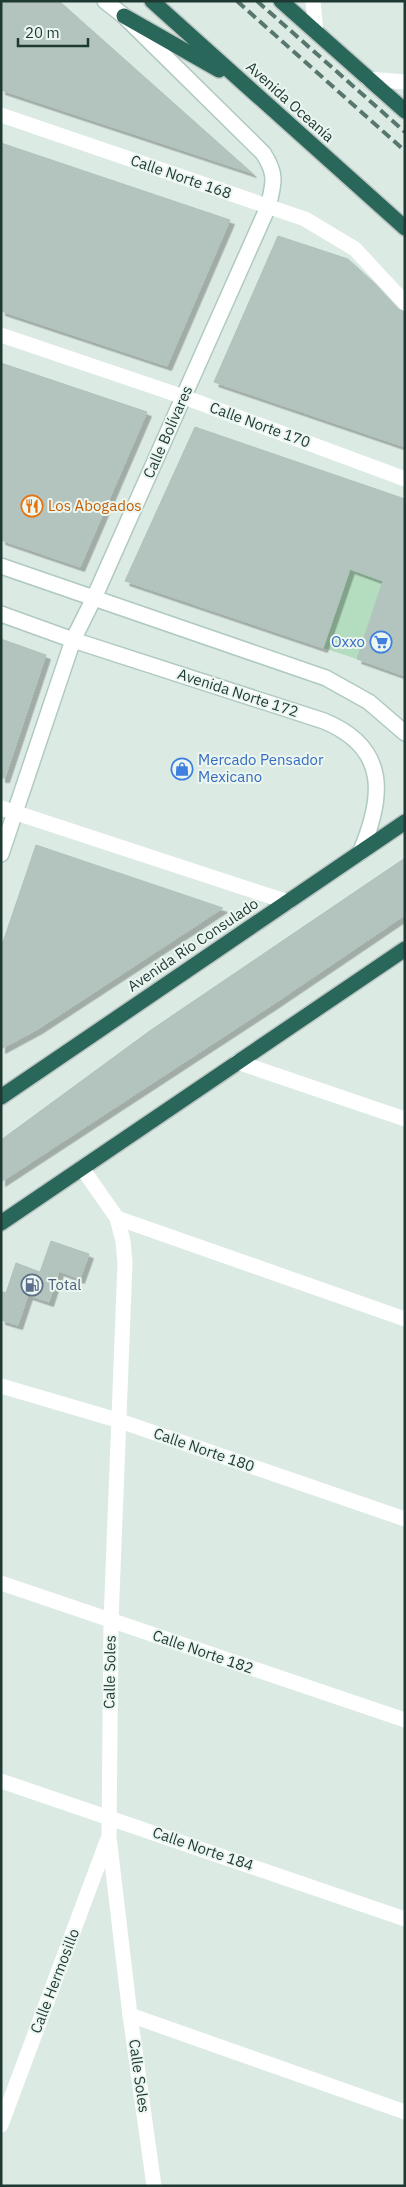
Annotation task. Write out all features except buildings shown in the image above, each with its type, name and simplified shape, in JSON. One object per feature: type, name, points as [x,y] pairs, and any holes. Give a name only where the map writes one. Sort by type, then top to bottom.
[{"type":"highway","name":"Avenida Oceanía","points":[[152,1],[405,228]]},
{"type":"highway","points":[[281,1],[405,111]]},
{"type":"highway","points":[[124,16],[244,85]]},
{"type":"highway","name":"Avenida Río Consulado","points":[[1,1097],[405,822]]},
{"type":"highway","points":[[1,1223],[405,949]]},
{"type":"street","points":[[105,1],[124,16]]},
{"type":"street","points":[[313,1],[316,32]]},
{"type":"street","name":"Calle Bolívares","points":[[1,854],[8,810],[73,640],[94,598],[268,207],[274,182],[271,166],[263,153],[124,16]]},
{"type":"street","points":[[368,78],[405,82]]},
{"type":"street","name":"Calle Norte 168","points":[[1,115],[305,219],[355,250],[405,303]]},
{"type":"street","name":"Calle Norte 170","points":[[1,335],[184,397],[405,479]]},
{"type":"street","points":[[1,566],[326,678],[369,702],[405,733]]},
{"type":"street","name":"Avenida Norte 172","points":[[1,614],[73,640],[324,721],[348,734],[366,754],[376,780],[376,807],[372,824],[360,853]]},
{"type":"street","points":[[8,810],[288,902]]},
{"type":"street","points":[[237,1062],[405,1119]]},
{"type":"street","name":"Calle Soles","points":[[82,1168],[117,1218],[123,1241],[125,1263],[117,1420],[111,1621],[109,1838],[130,2015],[154,2186]]},
{"type":"street","points":[[117,1218],[405,1319]]},
{"type":"street","name":"Calle Norte 180","points":[[1,1386],[117,1420],[405,1519]]},
{"type":"street","name":"Calle Norte 182","points":[[1,1583],[405,1720]]},
{"type":"street","name":"Calle Norte 184","points":[[1,1781],[405,1919]]},
{"type":"street","name":"Calle Hermosillo","points":[[1,2125],[109,1838]]},
{"type":"street","points":[[130,2015],[405,2112]]},
{"type":"green space","points":[[350,569],[383,581],[357,659],[323,648]]},
{"type":"railway","points":[[237,1],[405,151]]},
{"type":"railway","points":[[257,1],[405,132]]},
{"type":"place","name":"Los Abogados","points":[[32,506]]},
{"type":"place","name":"Oxxo","points":[[381,642]]},
{"type":"place","name":"Mercado Pensador Mexicano","points":[[182,769]]},
{"type":"place","name":"Total","points":[[32,1285]]}]
